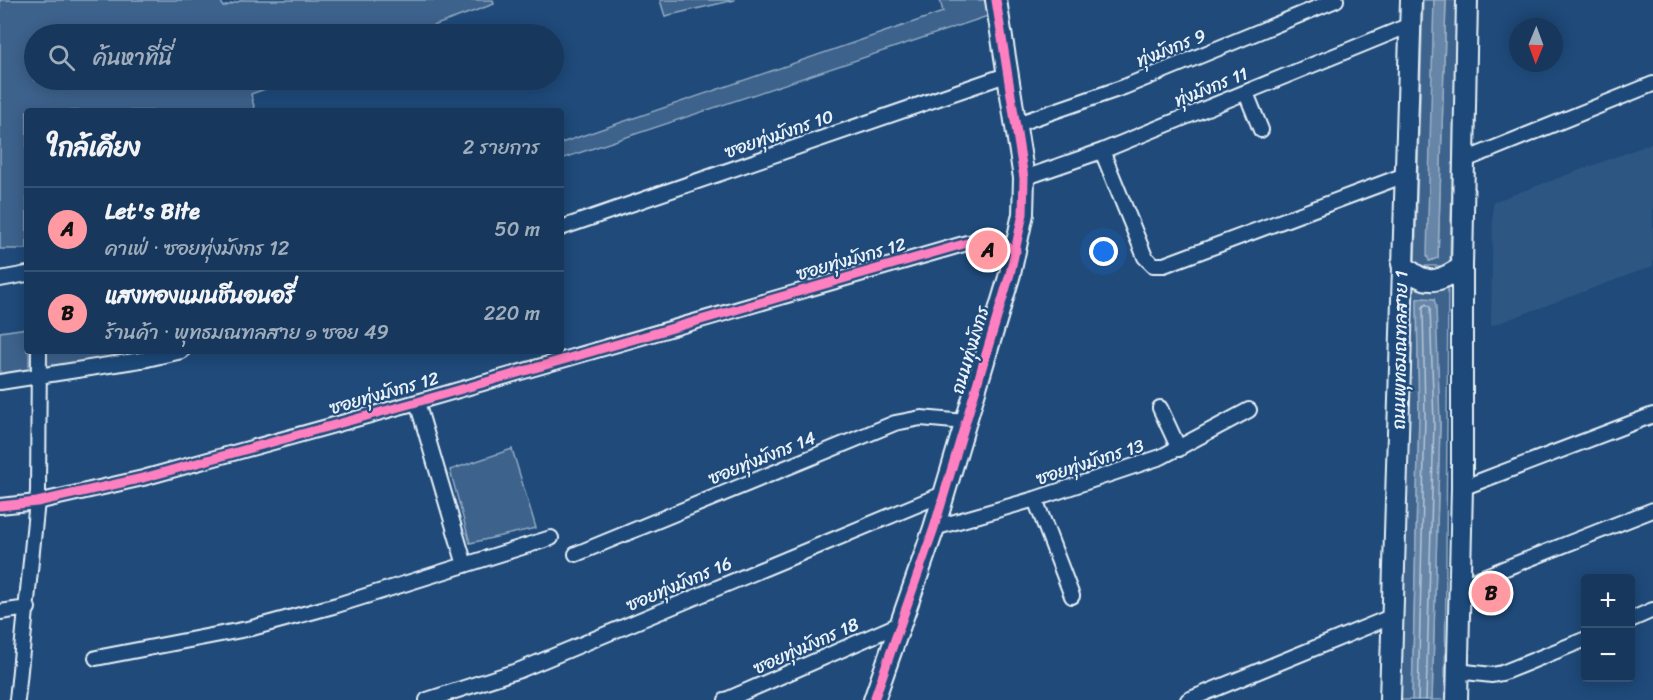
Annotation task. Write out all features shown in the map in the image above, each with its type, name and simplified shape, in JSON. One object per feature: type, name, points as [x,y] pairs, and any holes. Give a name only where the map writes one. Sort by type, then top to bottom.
[{"type":"main road","name":"ถนนทุ่งมังกร","points":[[874,700],[934,528],[1010,274],[1023,214],[1024,178],[996,0]]},
{"type":"main road","name":"ถนนพุทธมณฑลสาย 1","points":[[1390,700],[1411,0]]},
{"type":"main road","points":[[1457,700],[1462,488],[1462,267],[1467,0]]},
{"type":"main road","points":[[1402,264],[1418,278],[1427,280],[1439,280],[1462,267]]},
{"type":"street","name":"ทุ่งมังกร 9","points":[[1017,124],[1124,87],[1336,0]]},
{"type":"street","name":"ทุ่งมังกร 11","points":[[1024,178],[1102,151],[1410,25]]},
{"type":"street","name":"ซอยทุ่งมังกร 10","points":[[564,227],[1009,74]]},
{"type":"street","points":[[1465,160],[1653,84]]},
{"type":"street","points":[[1246,93],[1261,130]]},
{"type":"street","points":[[1102,151],[1145,257],[1153,265],[1164,265],[1405,175]]},
{"type":"street","name":"ซอยทุ่งมังกร 12","points":[[0,506],[37,502],[143,478],[417,402],[967,243],[986,240],[1000,242],[1016,251]]},
{"type":"street","points":[[0,279],[24,275]]},
{"type":"street","points":[[17,700],[37,502],[39,354]]},
{"type":"street","points":[[0,382],[164,354]]},
{"type":"street","points":[[417,402],[465,565]]},
{"type":"street","points":[[1160,408],[1179,449]]},
{"type":"street","name":"ซอยทุ่งมังกร 13","points":[[934,528],[1035,499],[1153,460],[1179,449],[1249,410]]},
{"type":"street","points":[[1462,488],[1653,415]]},
{"type":"street","name":"ซอยทุ่งมังกร 14","points":[[576,554],[895,423],[921,418],[965,422]]},
{"type":"street","name":"ซอยทุ่งมังกร 16","points":[[427,700],[520,670],[943,494]]},
{"type":"street","points":[[1035,499],[1072,596]]},
{"type":"street","points":[[1460,586],[1653,510]]},
{"type":"street","points":[[96,658],[252,628],[337,606],[551,538]]},
{"type":"street","points":[[0,612],[28,608]]},
{"type":"street","points":[[1635,618],[1653,610]]},
{"type":"street","points":[[1188,700],[1393,616]]},
{"type":"street","name":"ซอยทุ่งมังกร 18","points":[[726,700],[900,624]]},
{"type":"street","points":[[1457,671],[1492,675],[1502,673],[1581,641]]},
{"type":"shaded area","points":[[0,0],[221,0],[223,7],[243,0],[493,0],[494,4],[439,24],[24,24],[24,90],[262,90],[251,94],[254,108],[24,108],[24,249],[0,249]]},
{"type":"shaded area","points":[[660,0],[735,0],[665,16]]},
{"type":"shaded area","points":[[940,0],[985,0],[988,16],[564,158],[564,142],[943,12]]},
{"type":"shaded area","points":[[1423,0],[1434,0],[1430,261],[1438,257],[1446,0],[1457,0],[1450,261],[1442,266],[1421,266],[1415,261]]},
{"type":"shaded area","points":[[1653,143],[1653,266],[1491,326],[1493,202]]},
{"type":"shaded area","points":[[1408,283],[1428,288],[1448,284],[1445,700],[1432,700],[1440,423],[1434,299],[1417,300],[1419,416],[1412,700],[1400,700],[1409,397]]},
{"type":"shaded area","points":[[24,328],[24,354],[29,354],[29,372],[0,377],[0,332]]},
{"type":"shaded area","points":[[45,354],[128,354],[57,367],[44,366]]},
{"type":"shaded area","points":[[512,449],[536,528],[470,543],[450,470]]},
{"type":"water","points":[[1434,0],[1446,0],[1438,258],[1429,261],[1427,255]]},
{"type":"water","points":[[1417,299],[1434,299],[1436,306],[1440,423],[1432,700],[1412,700],[1419,416]]},
{"type":"cycle path","points":[[874,700],[934,528],[1010,274],[1023,214],[1024,178],[996,0]]},
{"type":"cycle path","points":[[0,506],[37,502],[143,478],[417,402],[967,243],[993,241],[1016,251]]},
{"type":"place","name":"Let's Bite","points":[[988,250]]},
{"type":"place","name":"แสงทองแมนชีนอนอรี่","points":[[1491,593]]}]
